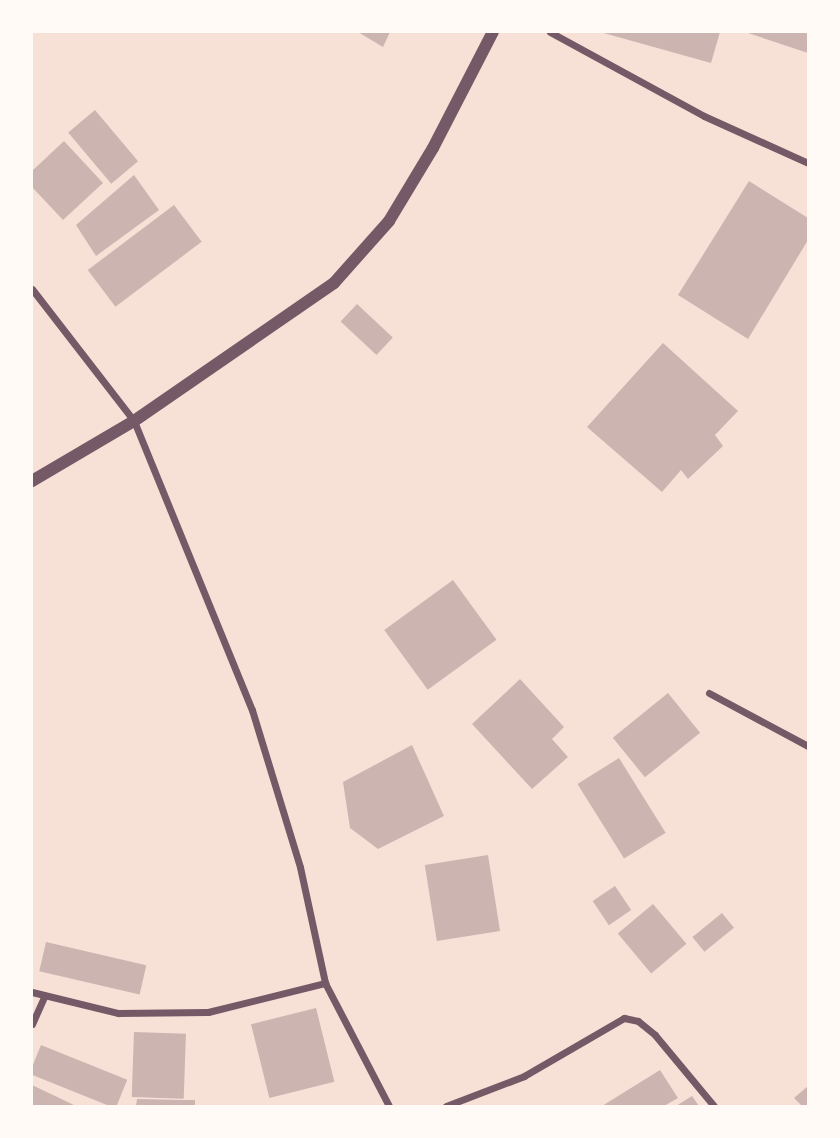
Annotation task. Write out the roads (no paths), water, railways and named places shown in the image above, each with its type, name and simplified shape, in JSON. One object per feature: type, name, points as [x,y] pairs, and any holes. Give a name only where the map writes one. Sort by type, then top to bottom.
[{"type":"street","points":[[32,481],[134,421],[334,283],[389,221],[433,148],[493,32]]},
{"type":"street","points":[[550,32],[704,116],[808,163]]},
{"type":"street","points":[[32,289],[134,421],[252,710],[300,867],[325,983],[388,1107]]},
{"type":"street","points":[[709,693],[808,746]]},
{"type":"street","points":[[32,992],[118,1013],[208,1012],[325,983]]},
{"type":"street","points":[[32,1024],[44,997]]},
{"type":"street","points":[[446,1107],[524,1076],[624,1017],[638,1021],[655,1035],[714,1107]]}]
